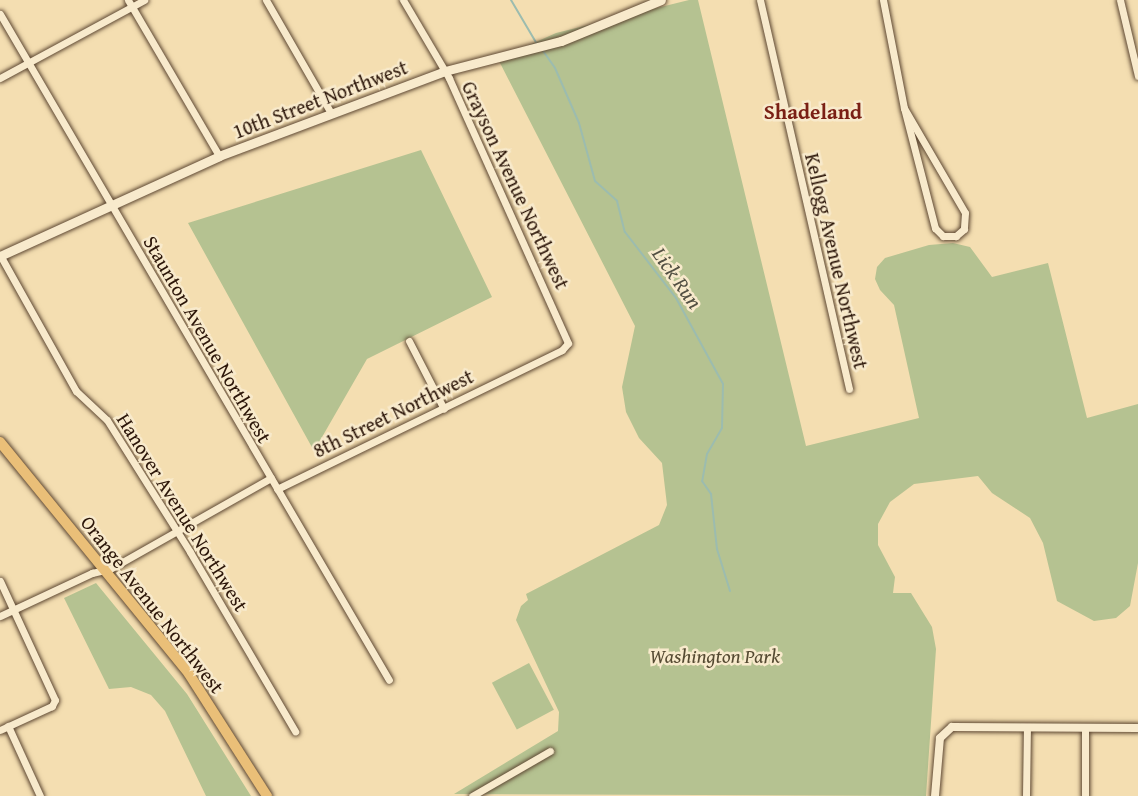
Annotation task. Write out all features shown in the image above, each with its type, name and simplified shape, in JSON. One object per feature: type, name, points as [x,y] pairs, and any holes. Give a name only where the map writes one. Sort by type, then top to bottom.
[{"type":"main road","name":"10th Street Northwest","points":[[0,255],[219,156],[445,71],[561,41],[654,1]]},
{"type":"main road","name":"Orange Avenue Northwest","points":[[0,442],[196,684],[267,796]]},
{"type":"street","points":[[0,78],[130,3],[144,0]]},
{"type":"street","points":[[266,0],[331,113]]},
{"type":"street","name":"Grayson Avenue Northwest","points":[[403,0],[445,71],[568,337],[564,349],[524,368]]},
{"type":"street","name":"Kellogg Avenue Northwest","points":[[760,0],[849,389]]},
{"type":"street","points":[[883,0],[904,108],[935,228],[943,236],[956,236],[964,229],[965,213],[904,108]]},
{"type":"street","points":[[1120,0],[1138,76]]},
{"type":"street","points":[[130,3],[219,156]]},
{"type":"street","name":"Staunton Avenue Northwest","points":[[0,14],[388,680]]},
{"type":"street","name":"Hanover Avenue Northwest","points":[[0,255],[76,391],[107,420],[177,530],[295,731]]},
{"type":"street","points":[[409,341],[444,409]]},
{"type":"street","name":"8th Street Northwest","points":[[277,489],[524,368]]},
{"type":"street","points":[[0,616],[105,570],[271,478]]},
{"type":"street","points":[[0,581],[55,697],[54,703],[0,730]]},
{"type":"street","points":[[8,726],[40,796]]},
{"type":"street","points":[[1026,796],[1027,728]]},
{"type":"street","points":[[1085,728],[1085,796]]},
{"type":"street","points":[[935,796],[938,747],[947,729],[1138,728]]},
{"type":"street","points":[[472,796],[550,751]]},
{"type":"green space","name":"Washington Park","points":[[689,0],[698,0],[806,446],[919,418],[894,305],[880,290],[875,279],[877,267],[885,258],[929,245],[953,243],[970,247],[992,277],[1048,263],[1087,418],[1138,404],[1138,563],[1130,606],[1116,618],[1094,621],[1057,601],[1043,543],[1030,518],[992,493],[978,476],[914,484],[890,502],[878,524],[878,545],[895,577],[893,593],[911,593],[932,627],[936,649],[926,796],[454,794],[558,731],[559,712],[516,620],[521,606],[528,600],[526,594],[659,525],[667,505],[662,463],[639,438],[626,412],[622,387],[635,326],[498,59],[556,33]]},
{"type":"green space","points":[[421,150],[492,297],[367,359],[314,451],[188,223]]},
{"type":"green space","points":[[96,583],[187,694],[251,796],[206,796],[165,711],[151,695],[131,687],[109,689],[64,598]]},
{"type":"green space","points":[[529,663],[554,710],[517,730],[492,683]]},
{"type":"waterway","name":"Lick Run","points":[[511,0],[537,44]]},
{"type":"waterway","name":"Lick Run","points":[[541,48],[555,68],[579,123],[595,181],[617,201],[625,232],[676,298],[723,384],[722,428],[707,454],[702,481],[711,494],[717,549],[730,591]]},
{"type":"district","name":"Shadeland","points":[[813,112]]}]
